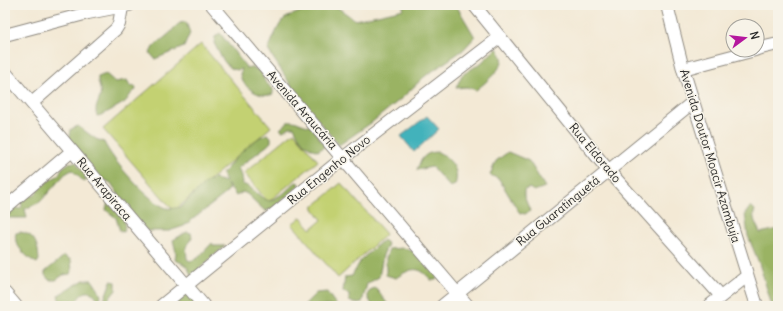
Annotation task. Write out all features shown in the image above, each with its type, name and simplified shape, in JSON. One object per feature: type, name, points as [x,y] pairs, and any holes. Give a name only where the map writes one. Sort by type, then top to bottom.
[{"type":"street","name":"Avenida Araucária","points":[[212,5],[468,306]]},
{"type":"street","name":"Rua Eldorado","points":[[474,5],[608,170],[722,296]]},
{"type":"street","name":"Avenida Doutor Moacir Azambuja","points":[[667,5],[693,102],[757,306]]},
{"type":"street","points":[[5,34],[86,9],[126,6],[116,29],[32,103]]},
{"type":"street","name":"Rua Engenho Novo","points":[[161,306],[343,158],[500,37]]},
{"type":"street","points":[[765,48],[778,44]]},
{"type":"street","points":[[683,68],[725,58]]},
{"type":"street","name":"Rua Arapiraca","points":[[5,72],[204,306]]},
{"type":"street","name":"Rua Guaratinguetá","points":[[442,306],[693,102]]},
{"type":"street","points":[[5,208],[72,151]]},
{"type":"street","points":[[709,306],[748,276]]},
{"type":"street","points":[[5,293],[16,306]]},
{"type":"green space","points":[[312,5],[334,5],[355,20],[404,9],[402,5],[456,5],[475,37],[463,50],[424,77],[402,98],[371,123],[339,145],[298,96],[268,50],[282,21]]},
{"type":"green space","points":[[186,22],[190,33],[184,47],[155,59],[150,53],[153,47],[180,23]]},
{"type":"green space","points":[[220,33],[246,67],[245,68],[251,67],[261,71],[265,82],[273,89],[273,94],[263,95],[252,91],[241,79],[240,74],[242,69],[232,69],[228,66],[214,43],[215,37]]},
{"type":"green space","points":[[201,44],[271,127],[174,211],[103,129]]},
{"type":"green space","points":[[497,48],[502,57],[502,61],[489,80],[476,90],[467,87],[456,88],[462,75],[481,63]]},
{"type":"green space","points":[[106,74],[115,82],[127,80],[131,87],[135,86],[136,90],[125,102],[97,116],[96,108],[100,97],[98,77]]},
{"type":"green space","points":[[289,121],[295,121],[311,126],[325,146],[318,151],[309,147],[303,142],[298,136],[294,127],[290,127],[283,131],[280,129]]},
{"type":"green space","points":[[78,126],[96,139],[104,142],[108,150],[131,179],[158,204],[166,208],[181,207],[207,181],[214,179],[226,182],[222,174],[231,163],[255,140],[268,134],[271,137],[271,142],[238,168],[242,184],[266,200],[270,201],[284,193],[296,182],[299,183],[298,187],[272,209],[265,211],[247,194],[243,192],[236,196],[227,184],[229,189],[224,195],[184,226],[169,231],[147,231],[132,215],[111,183],[99,177],[69,143],[71,129]]},
{"type":"green space","points":[[294,132],[318,161],[268,202],[244,173]]},
{"type":"green space","points":[[438,152],[447,158],[453,166],[456,174],[455,185],[450,187],[432,167],[417,170],[424,156],[430,153]]},
{"type":"green space","points":[[508,152],[529,161],[545,187],[534,191],[529,188],[524,190],[524,196],[530,211],[525,214],[520,213],[517,209],[499,179],[490,175],[496,161]]},
{"type":"green space","points":[[76,162],[87,180],[84,182],[72,170],[65,174],[40,202],[25,209],[27,218],[5,218],[5,211],[15,207],[19,209],[22,207],[21,199],[26,195],[34,196],[44,182],[58,176],[62,168],[69,163]]},
{"type":"green space","points":[[341,183],[386,234],[338,278],[292,224],[301,217],[311,229],[322,220],[313,207]]},
{"type":"green space","points":[[108,202],[123,219],[125,227],[124,232],[120,231],[116,218],[106,210]]},
{"type":"green space","points":[[751,206],[755,210],[754,219],[760,233],[778,229],[778,306],[772,306],[759,263],[748,236],[745,214]]},
{"type":"green space","points":[[20,232],[30,235],[33,238],[39,255],[39,260],[37,263],[25,255],[16,242],[16,233]]},
{"type":"green space","points":[[187,232],[191,233],[192,237],[186,247],[187,259],[190,261],[198,258],[212,243],[214,246],[225,246],[191,276],[185,265],[175,260],[176,252],[173,240]]},
{"type":"green space","points":[[383,240],[388,244],[383,255],[379,277],[367,284],[362,302],[358,304],[349,301],[349,295],[343,291],[345,277],[352,276],[361,260]]},
{"type":"green space","points":[[404,248],[420,254],[438,275],[436,280],[431,280],[427,275],[419,270],[411,270],[396,278],[386,275],[386,258],[389,249]]},
{"type":"green space","points":[[64,256],[71,260],[72,271],[70,274],[63,275],[56,280],[49,280],[45,275],[45,272]]},
{"type":"green space","points":[[84,280],[92,280],[101,296],[99,299],[92,293],[86,292],[80,296],[72,306],[61,305],[58,296]]},
{"type":"green space","points":[[111,281],[116,282],[116,290],[108,300],[104,300]]},
{"type":"green space","points":[[376,288],[389,306],[373,306],[368,298],[368,293],[372,289]]},
{"type":"green space","points":[[327,292],[337,306],[303,306],[316,293]]},
{"type":"green space","points":[[181,295],[190,295],[203,306],[165,306]]},
{"type":"water","points":[[427,116],[439,129],[414,152],[401,136]]}]
